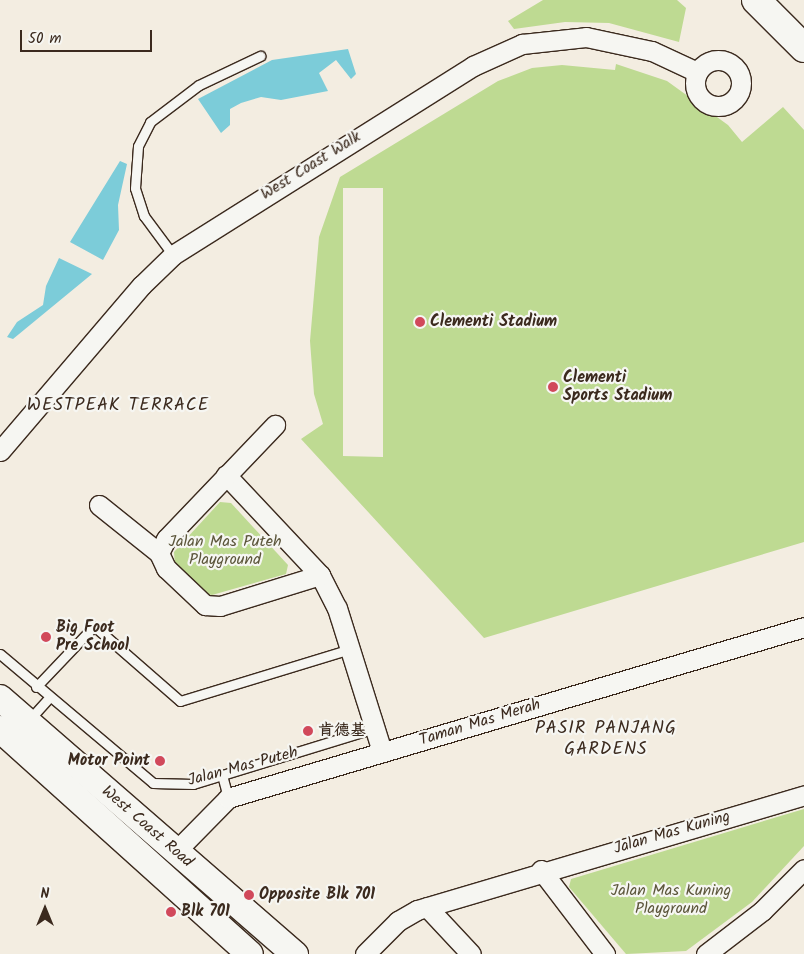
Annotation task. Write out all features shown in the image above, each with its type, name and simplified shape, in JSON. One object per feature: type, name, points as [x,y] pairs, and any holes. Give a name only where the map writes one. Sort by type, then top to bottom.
[{"type":"highway","points":[[756,0],[804,48]]},
{"type":"main road","name":"West Coast Road","points":[[0,698],[175,852],[295,954]]},
{"type":"main road","name":"West Coast Road","points":[[0,730],[250,954]]},
{"type":"main road","points":[[62,786],[73,778],[78,765]]},
{"type":"street","name":"West Coast Walk","points":[[0,451],[142,285],[173,255],[473,66],[522,44],[561,38],[605,39],[652,51],[697,72]]},
{"type":"street","points":[[159,552],[226,475],[276,425]]},
{"type":"street","points":[[226,475],[320,575],[350,649],[382,752]]},
{"type":"street","points":[[99,505],[159,552],[166,568],[205,605],[220,606],[320,575]]},
{"type":"street","name":"Taman Mas Merah","points":[[175,852],[228,798],[804,627]]},
{"type":"street","name":"Jalan Mas Kuning","points":[[365,954],[406,916],[427,907],[541,870],[804,795]]},
{"type":"street","points":[[706,954],[762,911],[804,869]]},
{"type":"street","points":[[541,870],[605,954]]},
{"type":"street","points":[[427,907],[471,954]]},
{"type":"lane","points":[[173,255],[144,216],[135,188],[138,146],[150,122],[198,85],[260,56]]},
{"type":"lane","points":[[36,687],[94,626],[180,701],[350,649]]},
{"type":"lane","name":"Jalan Mas Puteh","points":[[0,654],[49,698],[153,783],[193,784],[375,728]]},
{"type":"lane","points":[[27,722],[49,698]]},
{"type":"lane","points":[[222,775],[228,798]]},
{"type":"green space","points":[[543,0],[677,0],[686,8],[679,42],[609,23],[565,22],[514,29],[508,21]]},
{"type":"green space","points":[[616,64],[667,81],[728,125],[742,142],[783,107],[804,130],[804,542],[484,638],[301,439],[323,424],[314,394],[310,341],[319,237],[340,177],[498,81],[532,68],[562,65],[615,70]],"holes":[[[343,188],[383,188],[383,457],[343,456]]]},
{"type":"green space","name":"Jalan Mas Puteh Playground","points":[[220,502],[231,503],[288,565],[286,574],[212,595],[201,593],[175,565],[174,552]]},
{"type":"green space","name":"Jalan Mas Kuning Playground","points":[[804,809],[804,846],[752,902],[686,951],[626,954],[569,887],[571,879]]},
{"type":"water","points":[[348,49],[356,74],[351,79],[336,60],[319,73],[328,91],[281,100],[261,97],[241,103],[230,109],[230,125],[221,133],[198,99],[272,60]]},
{"type":"water","points":[[120,161],[127,164],[118,205],[119,230],[103,260],[70,242]]},
{"type":"water","points":[[59,258],[92,274],[13,339],[7,337],[17,322],[43,305],[46,286]]},
{"type":"place","name":"Clementi Stadium","points":[[420,322]]},
{"type":"place","name":"Clementi Sports Stadium","points":[[553,387]]},
{"type":"place","name":"Big Foot Pre School","points":[[46,637]]},
{"type":"place","name":"肯德基","points":[[308,731]]},
{"type":"place","name":"Motor Point","points":[[160,761]]},
{"type":"place","name":"Opposite Blk 701","points":[[249,895]]},
{"type":"place","name":"Blk 701","points":[[171,912]]},
{"type":"district","name":"WESTPEAK TERRACE","points":[[118,406]]},
{"type":"district","name":"PASIR PANJANG GARDENS","points":[[606,740]]}]
